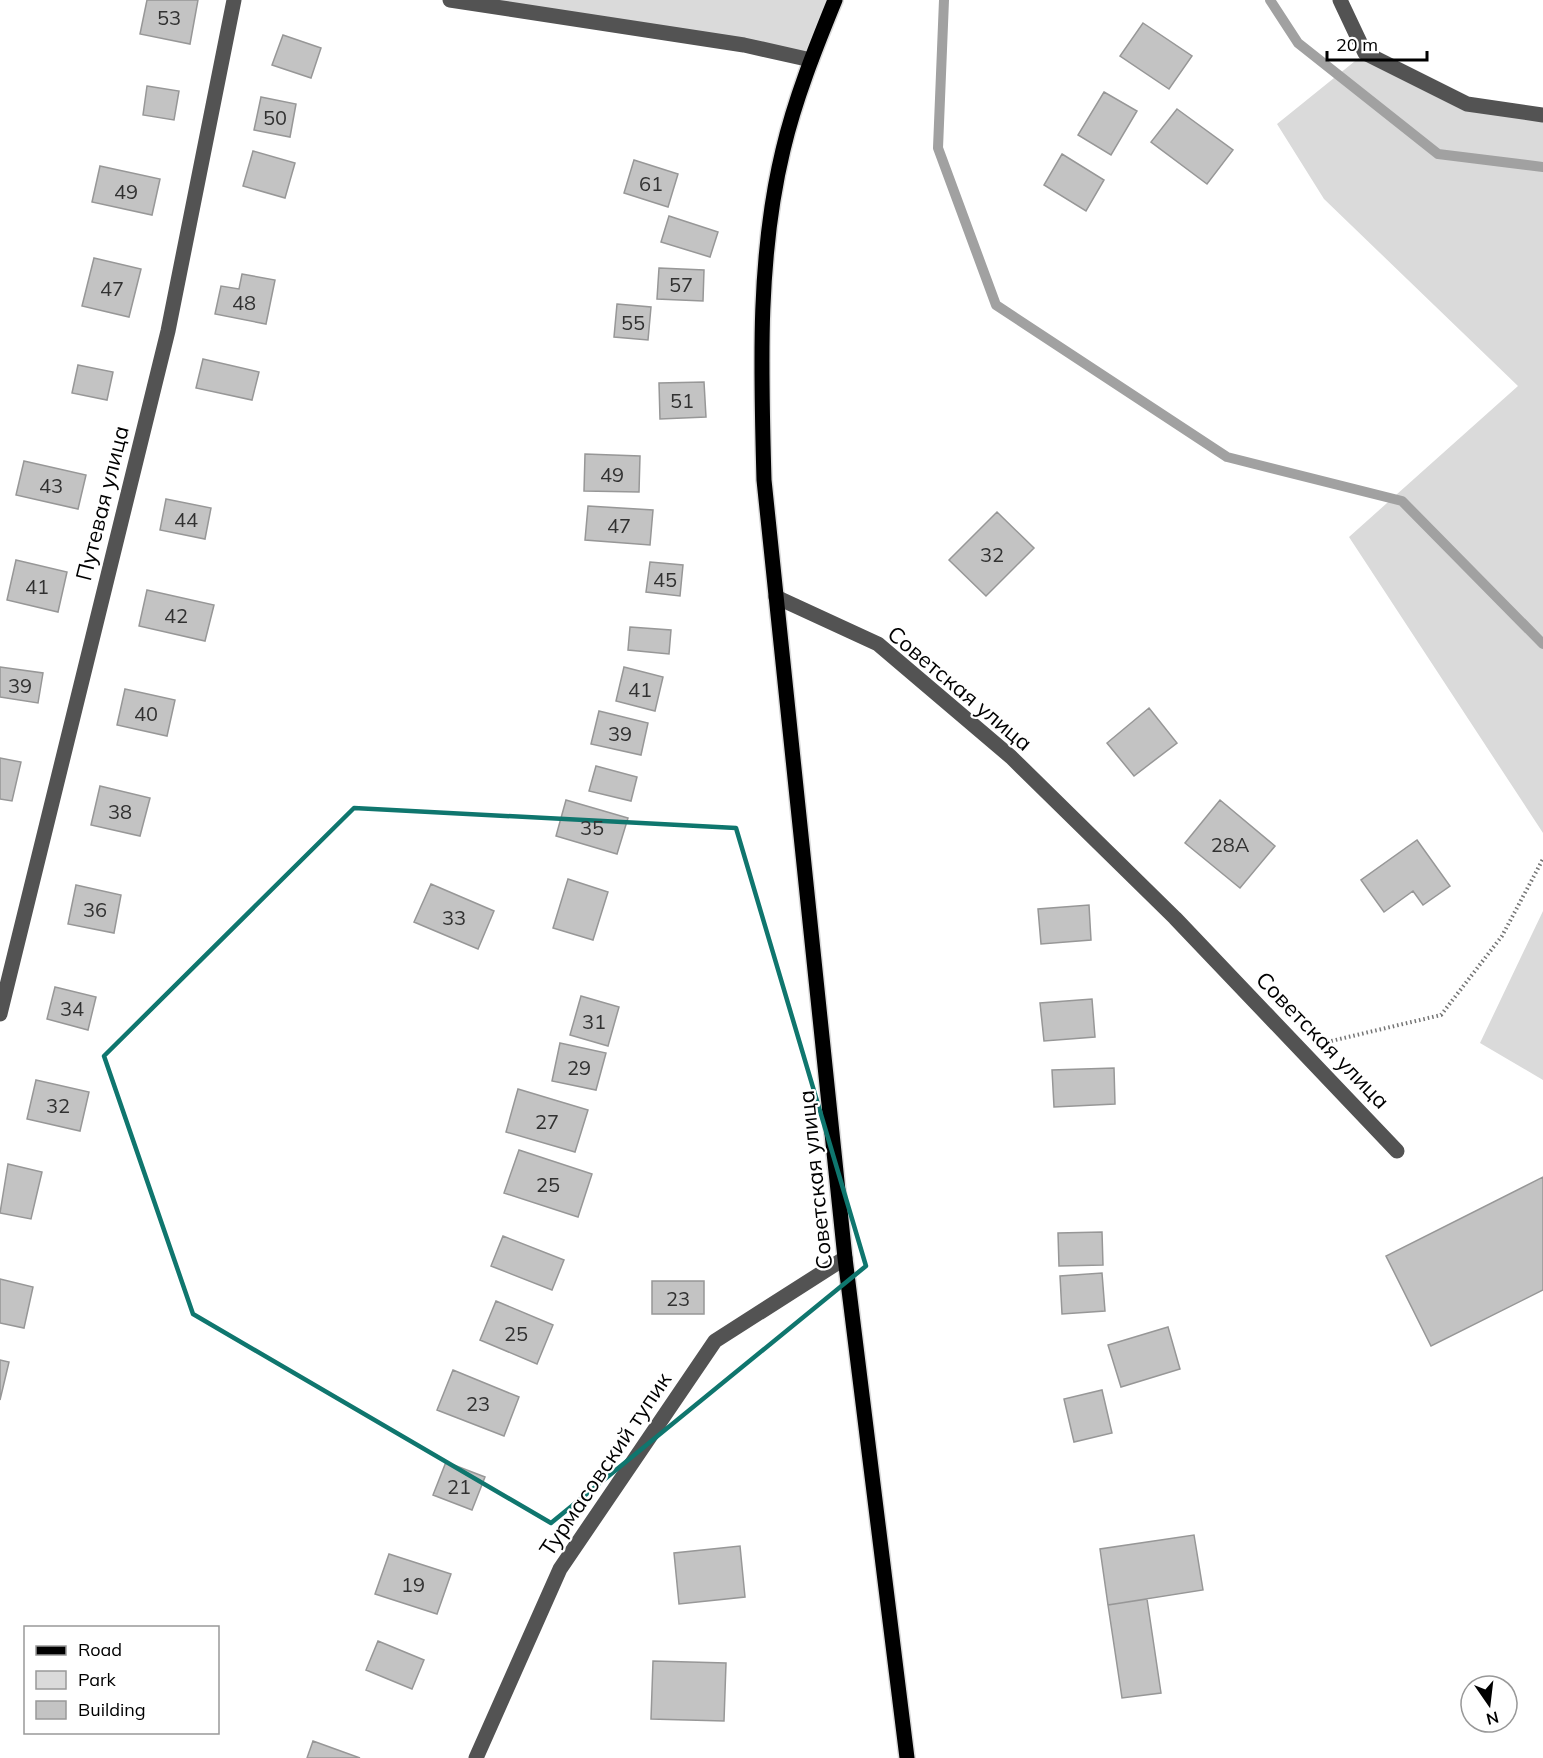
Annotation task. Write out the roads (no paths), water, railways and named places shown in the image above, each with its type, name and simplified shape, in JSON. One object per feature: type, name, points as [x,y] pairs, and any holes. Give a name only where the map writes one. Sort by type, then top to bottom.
[{"type":"main road","name":"Советская улица","points":[[835,0],[811,60],[783,149],[769,227],[761,368],[764,480],[845,1258],[907,1758]]},
{"type":"street","name":"Путевая улица","points":[[0,1014],[168,332],[234,0]]},
{"type":"street","points":[[450,0],[744,45],[811,60]]},
{"type":"street","points":[[1340,0],[1365,53],[1467,104],[1543,115]]},
{"type":"street","name":"Советская улица","points":[[776,597],[878,644],[1002,750],[1175,918],[1397,1151]]},
{"type":"street","name":"Турмасовский тупик","points":[[476,1758],[560,1569],[715,1341],[845,1258]]},
{"type":"waterway","points":[[944,0],[938,148],[996,305],[1227,457],[1402,501],[1543,644]]},
{"type":"waterway","points":[[1270,0],[1298,43],[1438,154],[1543,167]]}]
